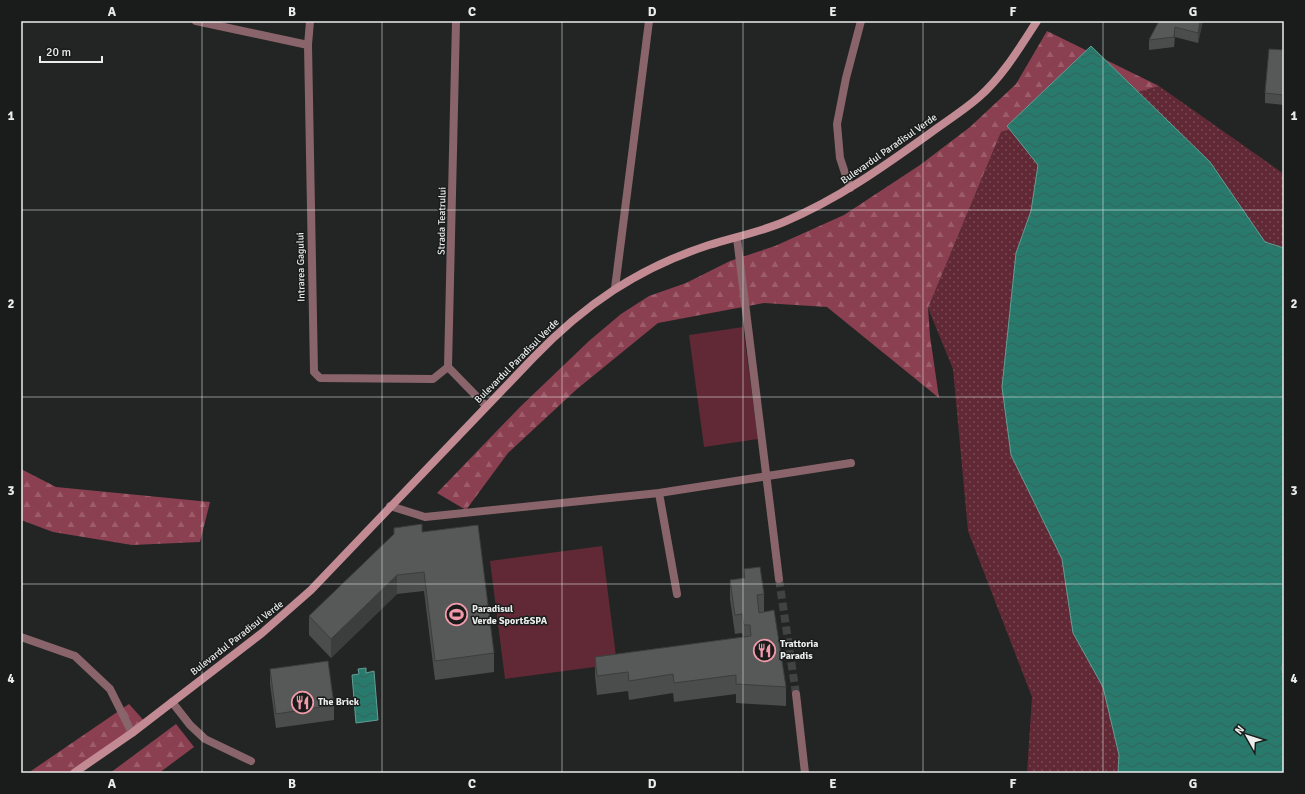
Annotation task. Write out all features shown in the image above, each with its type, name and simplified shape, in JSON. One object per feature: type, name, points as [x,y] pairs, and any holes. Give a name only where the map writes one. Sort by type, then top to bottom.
[{"type":"street","points":[[196,21],[308,45]]},
{"type":"street","name":"Intrarea Gagului","points":[[310,21],[308,45],[314,372],[320,378],[433,379],[448,367]]},
{"type":"street","name":"Strada Teatrului","points":[[448,367],[456,21]]},
{"type":"street","points":[[615,288],[648,21]]},
{"type":"street","points":[[850,188],[840,158],[838,124],[846,78],[861,21]]},
{"type":"street","name":"Bulevardul Paradisul Verde","points":[[74,773],[132,732],[262,633],[311,590],[558,332],[615,288],[639,274],[708,245],[737,238],[784,222],[819,206],[889,163],[979,97],[1008,66],[1037,21]]},
{"type":"street","points":[[737,238],[768,475],[779,579]]},
{"type":"street","points":[[448,367],[486,406]]},
{"type":"street","points":[[390,506],[425,517],[659,493],[851,463]]},
{"type":"street","points":[[659,493],[677,594]]},
{"type":"street","points":[[21,637],[75,656],[110,689],[132,732]]},
{"type":"street","points":[[796,694],[805,773]]},
{"type":"street","points":[[172,702],[190,725],[205,739],[251,761]]},
{"type":"shaded area","points":[[1159,86],[1284,174],[1284,773],[1027,773],[1032,697],[968,531],[953,369],[928,308],[1001,132]]},
{"type":"shaded area","points":[[743,327],[758,439],[704,447],[689,335]]},
{"type":"shaded area","points":[[602,546],[617,664],[505,679],[490,561]]},
{"type":"green space","points":[[1047,31],[1159,86],[1001,132],[928,308],[930,336],[939,398],[827,307],[764,303],[658,323],[577,389],[508,453],[466,510],[437,493],[520,407],[589,341],[621,314],[649,296],[686,283],[730,261],[775,246],[844,215],[920,165],[970,127],[1016,84]]},
{"type":"green space","points":[[21,469],[56,487],[210,502],[200,542],[132,545],[53,532],[21,520]]},
{"type":"green space","points":[[129,704],[146,723],[69,773],[28,773]]},
{"type":"green space","points":[[176,724],[194,747],[159,773],[110,773]]},
{"type":"water","points":[[1091,46],[1210,162],[1265,242],[1284,248],[1284,656],[1282,668],[1284,683],[1284,773],[1118,773],[1119,755],[1103,687],[1073,633],[1062,559],[1011,455],[1002,387],[1016,253],[1031,211],[1038,165],[1007,126]]},
{"type":"water","points":[[366,668],[366,673],[374,671],[378,720],[356,723],[352,675],[359,674],[358,669]]},
{"type":"building","points":[[1159,21],[1200,21],[1198,33],[1175,27],[1174,37],[1149,40]]},
{"type":"building","points":[[1269,49],[1284,50],[1284,95],[1265,93]]},
{"type":"building","name":"Paradisul Verde Sport&SPA","points":[[422,524],[422,532],[478,525],[494,653],[435,661],[424,572],[397,575],[331,639],[309,616],[394,534],[394,528]]},
{"type":"building","points":[[760,567],[764,594],[757,595],[759,613],[774,610],[786,687],[736,684],[736,675],[674,683],[673,674],[629,681],[628,672],[597,676],[595,657],[751,636],[750,625],[744,625],[742,614],[735,615],[730,580],[745,578],[744,569]]},
{"type":"building","name":"The Brick","points":[[328,661],[334,705],[276,714],[270,669]]},
{"type":"tunnel","points":[[779,579],[796,694]]},
{"type":"place","name":"Paradisul Verde Sport&SPA","points":[[457,615]]},
{"type":"place","name":"Trattoria Paradis","points":[[764,650]]},
{"type":"place","name":"The Brick","points":[[302,702]]}]
